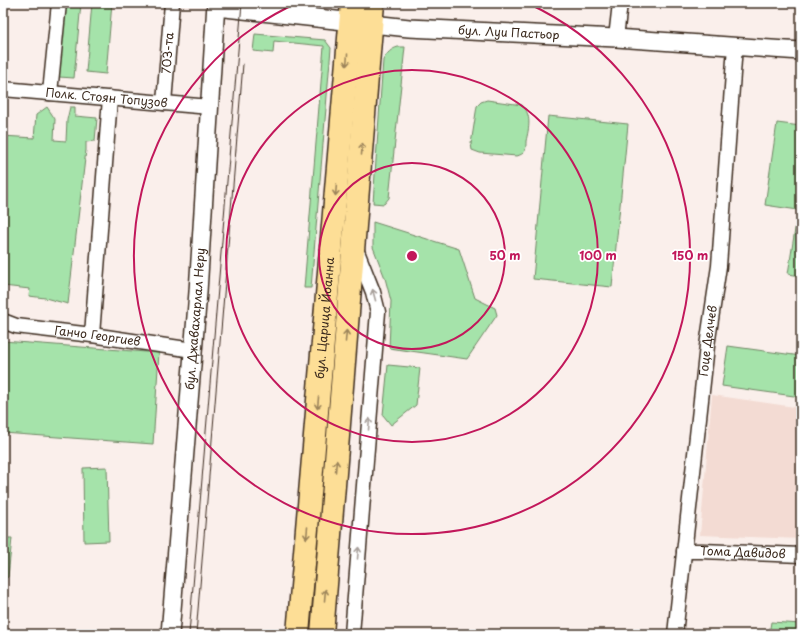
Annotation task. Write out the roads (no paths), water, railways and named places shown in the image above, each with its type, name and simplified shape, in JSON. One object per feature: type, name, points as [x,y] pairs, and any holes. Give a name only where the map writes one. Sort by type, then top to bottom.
[{"type":"main road","name":"бул. Царица Йоанна","points":[[298,634],[351,12]]},
{"type":"main road","name":"бул. Царица Йоанна","points":[[322,634],[373,13]]},
{"type":"street","points":[[50,93],[59,3]]},
{"type":"street","name":"703-та","points":[[164,103],[172,3]]},
{"type":"street","points":[[616,38],[620,3]]},
{"type":"street","name":"бул. Луи Пастьор","points":[[216,5],[373,13],[424,29],[616,38],[801,51]]},
{"type":"street","name":"бул. Джавахарлал Неру","points":[[170,634],[198,292],[216,5]]},
{"type":"street","name":"Гоце Делчев","points":[[675,634],[718,266],[735,46]]},
{"type":"street","name":"Полк. Стоян Топузов","points":[[3,89],[210,107]]},
{"type":"street","points":[[92,335],[110,98]]},
{"type":"street","points":[[352,634],[378,312],[373,292],[354,244]]},
{"type":"street","name":"Ганчо Георгиев","points":[[3,321],[16,326],[92,335],[193,350]]},
{"type":"street","name":"Тома Давидов","points":[[684,550],[801,556]]},
{"type":"tram line","points":[[189,634],[242,3]]},
{"type":"tram line","points":[[196,634],[243,64]]}]
